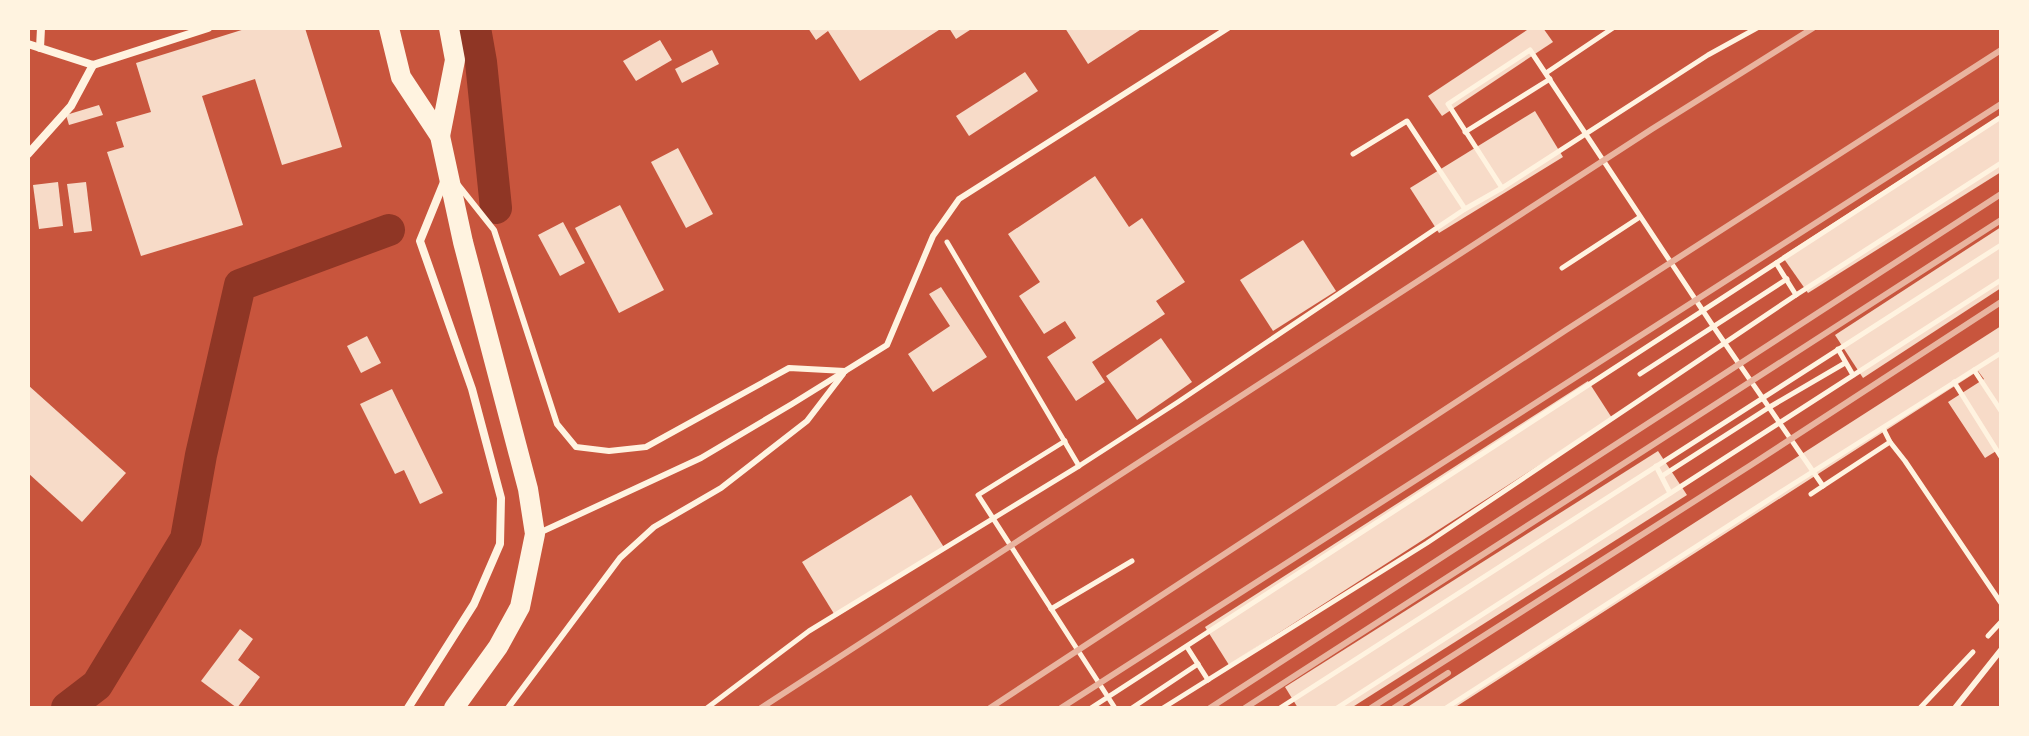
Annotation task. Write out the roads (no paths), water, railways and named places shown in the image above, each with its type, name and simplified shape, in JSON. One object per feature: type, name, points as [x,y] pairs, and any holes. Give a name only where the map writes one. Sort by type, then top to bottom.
[{"type":"main road","points":[[389,28],[401,77],[440,136],[463,242],[528,489],[535,534],[520,607],[498,647],[454,708]]},
{"type":"main road","points":[[440,136],[455,60],[449,28]]},
{"type":"street","points":[[40,48],[41,28]]},
{"type":"street","points":[[28,44],[93,65],[208,28]]},
{"type":"street","points":[[28,154],[71,106],[93,65]]},
{"type":"street","points":[[408,708],[474,604],[500,544],[501,498],[472,389],[420,241],[448,172]]},
{"type":"lane","points":[[535,534],[701,458],[887,345],[933,236],[959,199],[1228,28]]},
{"type":"lane","points":[[448,172],[494,230],[557,424],[576,447],[609,451],[646,447],[789,368],[845,371]]},
{"type":"lane","points":[[508,708],[620,558],[654,527],[721,488],[807,421],[845,371]]},
{"type":"lane","points":[[1955,708],[2001,650]]},
{"type":"waterway","points":[[475,28],[496,208]]},
{"type":"waterway","points":[[67,708],[97,685],[186,539],[201,455],[240,285],[389,230]]},
{"type":"railway","points":[[761,708],[1652,129],[1813,28]]},
{"type":"railway","points":[[990,708],[1566,330],[2001,50]]},
{"type":"railway","points":[[1061,708],[2001,104]]},
{"type":"railway","points":[[1210,708],[2001,194]]},
{"type":"railway","points":[[1245,708],[2001,220]]},
{"type":"railway","points":[[1371,708],[2001,302]]},
{"type":"railway","points":[[1394,708],[1448,673]]}]
